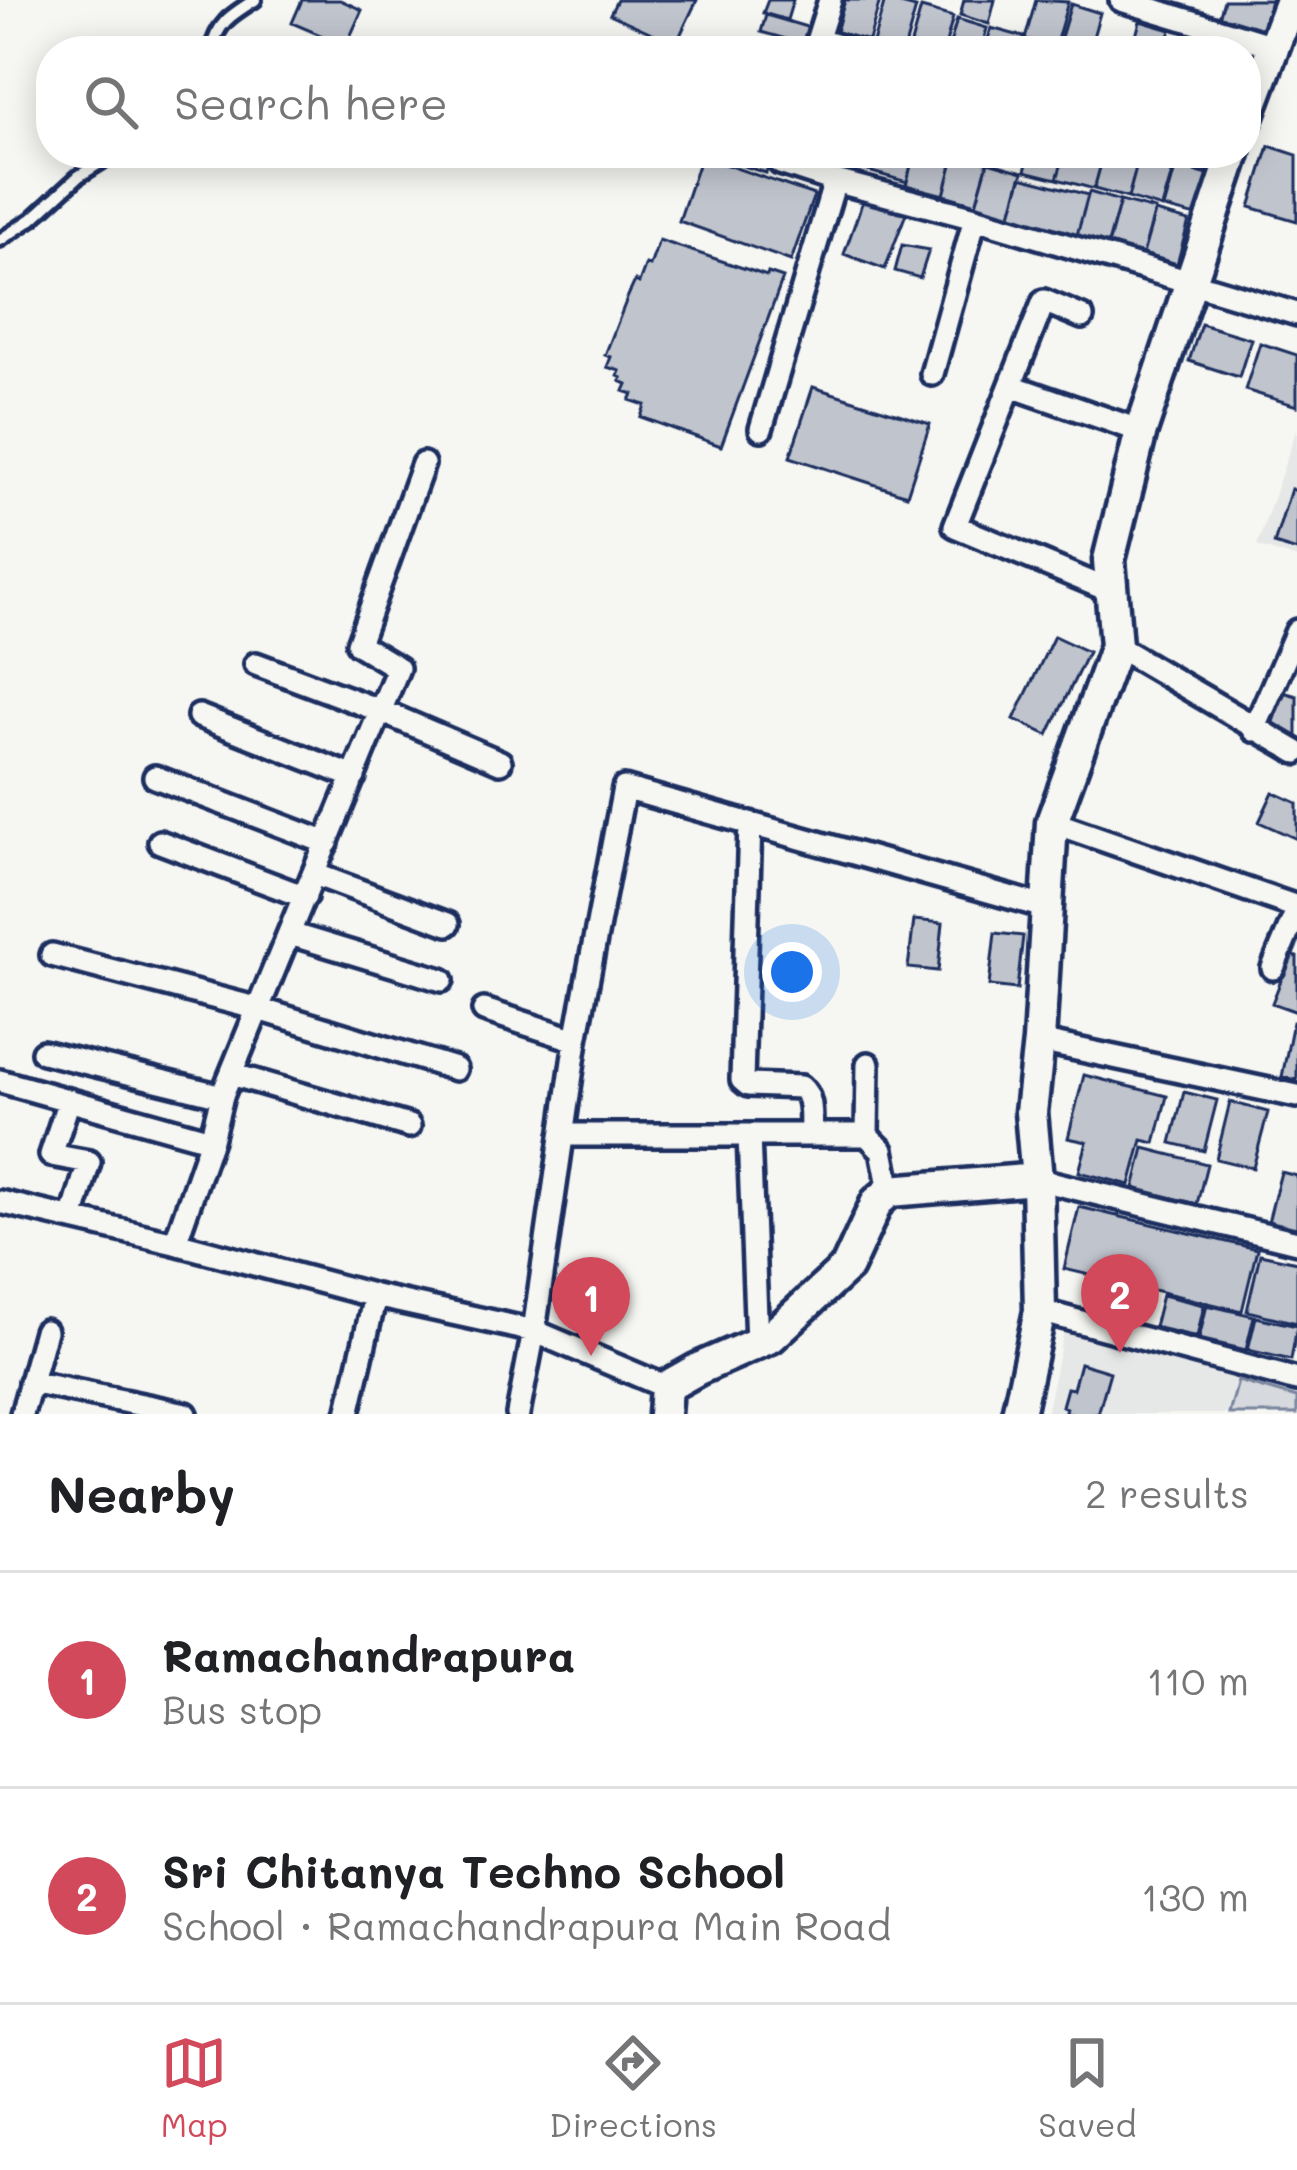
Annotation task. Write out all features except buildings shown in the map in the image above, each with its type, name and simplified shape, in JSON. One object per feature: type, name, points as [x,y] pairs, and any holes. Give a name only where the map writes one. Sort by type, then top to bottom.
[{"type":"street","points":[[819,36],[830,0]]},
{"type":"street","points":[[1121,0],[1240,36]]},
{"type":"street","points":[[1261,79],[1291,0]]},
{"type":"street","points":[[1261,42],[1273,46]]},
{"type":"street","points":[[805,168],[835,181],[1297,314]]},
{"type":"street","points":[[1018,1414],[1040,1311],[1031,1112],[1052,822],[1116,646],[1109,560],[1141,431],[1229,168]]},
{"type":"street","points":[[761,429],[835,181]]},
{"type":"street","points":[[932,374],[975,218]]},
{"type":"street","points":[[1082,317],[1044,301],[956,526],[1113,592]]},
{"type":"street","points":[[1011,386],[1141,431]]},
{"type":"street","points":[[175,1244],[212,1140],[222,1096],[398,668],[358,644],[423,464]]},
{"type":"street","points":[[1254,730],[1297,631]]},
{"type":"street","points":[[1116,646],[1297,752]]},
{"type":"street","points":[[256,664],[500,762]]},
{"type":"street","points":[[199,716],[354,777]]},
{"type":"street","points":[[155,777],[327,843]]},
{"type":"street","points":[[518,1414],[576,1040],[624,788],[1048,908]]},
{"type":"street","points":[[1052,822],[1297,908],[1292,933],[1273,968]]},
{"type":"street","points":[[750,823],[742,1080],[748,1085],[801,1087],[809,1101],[811,1135]]},
{"type":"street","points":[[160,842],[305,897]]},
{"type":"street","points":[[314,874],[448,924]]},
{"type":"street","points":[[290,934],[442,980]]},
{"type":"street","points":[[52,955],[455,1069]]},
{"type":"street","points":[[484,1010],[576,1040]]},
{"type":"street","points":[[1039,1041],[1297,1096]]},
{"type":"street","points":[[43,1052],[222,1096]]},
{"type":"street","points":[[867,1135],[868,1064]]},
{"type":"street","points":[[231,1075],[409,1126]]},
{"type":"street","points":[[0,1081],[212,1140]]},
{"type":"street","points":[[69,1100],[51,1156],[89,1162],[72,1219]]},
{"type":"street","points":[[562,1135],[867,1135],[882,1150],[890,1191]]},
{"type":"street","points":[[748,1135],[757,1343]]},
{"type":"street","points":[[0,1202],[375,1296],[534,1330],[665,1401],[698,1369],[771,1336],[847,1267],[877,1202],[890,1191],[1037,1179],[1297,1242]]},
{"type":"street","points":[[348,1414],[375,1296]]},
{"type":"street","points":[[1040,1311],[1297,1380]]},
{"type":"street","points":[[22,1414],[45,1331]]},
{"type":"street","points":[[31,1382],[186,1414]]},
{"type":"lane","points":[[214,36],[231,15],[254,0]]},
{"type":"lane","points":[[0,240],[92,168]]},
{"type":"shaded area","points":[[1297,428],[1297,559],[1257,546]]},
{"type":"shaded area","points":[[1066,1321],[1297,1385],[1297,1414],[1046,1414]]},
{"type":"shaded area","points":[[1238,1381],[1297,1398],[1297,1414],[1229,1414]]},
{"type":"waterway","points":[[1244,735],[1297,764]]},
{"type":"place","name":"Sri Chitanya Techno School","points":[[1120,1353]]},
{"type":"place","name":"Ramachandrapura","points":[[591,1356]]}]
